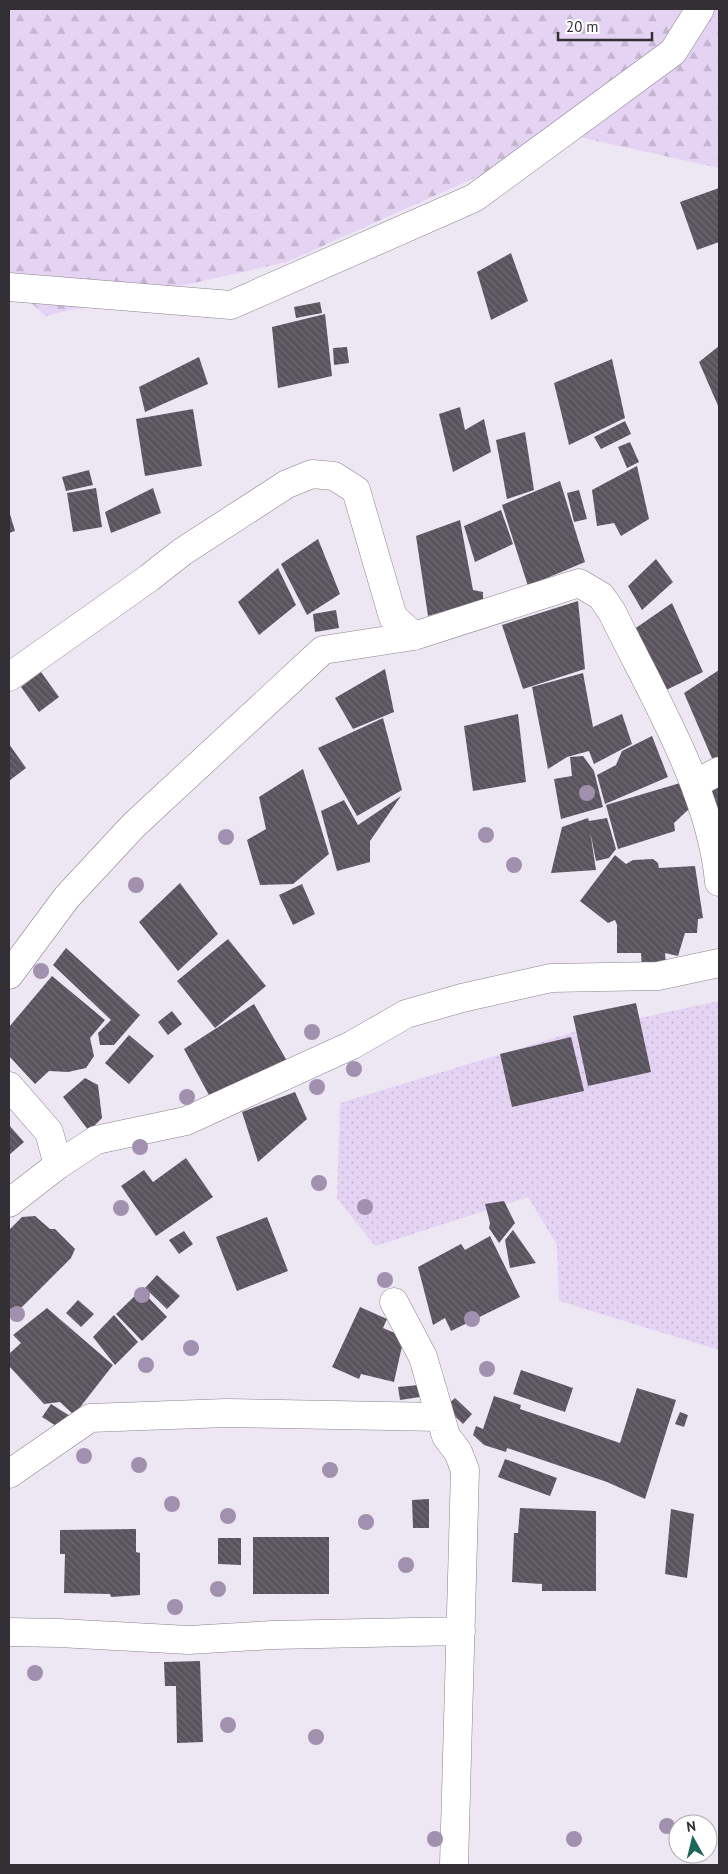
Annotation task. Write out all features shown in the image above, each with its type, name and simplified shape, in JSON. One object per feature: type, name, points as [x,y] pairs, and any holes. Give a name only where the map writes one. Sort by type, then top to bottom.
[{"type":"street","points":[[9,287],[231,305],[474,198],[673,52],[700,9]]},
{"type":"street","points":[[9,677],[149,578],[182,552],[287,484],[312,474],[334,476],[356,490],[393,617],[414,636]]},
{"type":"street","points":[[9,975],[68,897],[134,825],[323,650],[414,636],[579,583],[601,596],[612,612],[696,784],[717,857],[719,882]]},
{"type":"street","points":[[696,784],[719,771]]},
{"type":"street","points":[[9,1204],[58,1165],[96,1140],[186,1121],[352,1045],[406,1014],[462,998],[551,978],[658,976],[719,963]]},
{"type":"street","points":[[9,1086],[49,1132],[58,1165]]},
{"type":"street","points":[[394,1302],[423,1356],[446,1436],[458,1452],[465,1470],[454,1865]]},
{"type":"street","points":[[9,1474],[90,1418],[226,1413],[440,1417]]},
{"type":"street","points":[[9,1632],[189,1640],[273,1635],[461,1631]]},
{"type":"green space","points":[[9,9],[719,9],[719,168],[570,135],[287,262],[45,316],[9,281]]},
{"type":"green space","points":[[719,1001],[719,1350],[559,1301],[557,1245],[528,1197],[375,1246],[337,1198],[340,1103],[574,1032]]},
{"type":"building","points":[[719,188],[719,242],[697,250],[680,202]]},
{"type":"building","points":[[511,253],[528,301],[491,320],[477,272]]},
{"type":"building","points":[[320,302],[322,313],[296,318],[294,307]]},
{"type":"building","points":[[325,314],[332,376],[278,388],[272,327]]},
{"type":"building","points":[[719,346],[719,408],[699,362]]},
{"type":"building","points":[[347,347],[349,363],[334,365],[333,348]]},
{"type":"building","points":[[199,357],[208,384],[145,412],[139,387]]},
{"type":"building","points":[[612,359],[625,418],[569,445],[554,383]]},
{"type":"building","points":[[460,407],[465,430],[484,419],[491,452],[453,472],[439,414]]},
{"type":"building","points":[[193,409],[202,466],[145,476],[136,419]]},
{"type":"building","points":[[625,421],[631,434],[601,449],[594,437]]},
{"type":"building","points":[[525,432],[534,490],[507,499],[496,440]]},
{"type":"building","points":[[630,442],[639,462],[627,468],[618,447]]},
{"type":"building","points":[[637,466],[649,519],[621,536],[614,523],[597,526],[592,490]]},
{"type":"building","points":[[89,470],[93,485],[66,491],[62,477]]},
{"type":"building","points":[[560,481],[585,562],[528,586],[502,505]]},
{"type":"building","points":[[96,488],[102,527],[73,532],[67,493]]},
{"type":"building","points":[[153,488],[161,513],[111,533],[105,512]]},
{"type":"building","points":[[579,490],[587,519],[574,522],[567,493]]},
{"type":"building","points":[[501,510],[513,544],[475,562],[464,526]]},
{"type":"building","points":[[9,511],[15,531],[9,533]]},
{"type":"building","points":[[460,520],[473,590],[483,592],[483,600],[428,616],[416,536]]},
{"type":"building","points":[[318,539],[340,594],[307,615],[281,564]]},
{"type":"building","points":[[656,559],[673,582],[642,610],[628,586]]},
{"type":"building","points":[[278,568],[296,605],[259,635],[238,602]]},
{"type":"building","points":[[578,601],[585,669],[523,689],[502,625]]},
{"type":"building","points":[[672,603],[703,672],[656,695],[630,632]]},
{"type":"building","points":[[336,610],[339,628],[315,632],[313,614]]},
{"type":"building","points":[[385,669],[394,712],[353,729],[335,698]]},
{"type":"building","points":[[719,670],[719,759],[714,763],[684,693]]},
{"type":"building","points":[[41,672],[59,697],[39,712],[21,687]]},
{"type":"building","points":[[583,673],[593,727],[622,714],[632,744],[594,764],[589,751],[567,757],[548,769],[532,687]]},
{"type":"building","points":[[518,714],[526,782],[473,791],[464,726]]},
{"type":"building","points":[[383,718],[402,790],[357,816],[318,748]]},
{"type":"building","points":[[652,736],[668,777],[605,804],[597,775],[616,765],[622,751]]},
{"type":"building","points":[[9,744],[26,768],[9,781]]},
{"type":"building","points":[[583,756],[594,771],[603,807],[561,819],[554,779],[572,776],[570,757]]},
{"type":"building","points":[[303,769],[329,854],[293,884],[260,885],[247,840],[266,829],[259,797]]},
{"type":"building","points":[[687,781],[689,809],[674,823],[675,831],[618,849],[606,805]]},
{"type":"building","points":[[719,783],[719,823],[704,788]]},
{"type":"building","points":[[401,796],[370,841],[370,862],[337,871],[321,811],[344,800],[358,825]]},
{"type":"building","points":[[588,818],[589,821],[607,818],[616,849],[609,858],[596,861],[590,831],[596,870],[551,873],[562,827]]},
{"type":"building","points":[[615,855],[626,864],[633,860],[653,859],[658,863],[659,868],[695,866],[703,918],[698,919],[697,933],[685,933],[678,956],[665,953],[666,964],[642,967],[641,953],[617,953],[617,925],[615,920],[608,923],[580,901]]},
{"type":"building","points":[[180,883],[218,934],[178,971],[139,922]]},
{"type":"building","points":[[302,884],[315,914],[293,925],[279,895]]},
{"type":"building","points":[[228,939],[266,986],[215,1028],[177,981]]},
{"type":"building","points":[[66,948],[140,1015],[114,1045],[100,1045],[98,1033],[111,1020],[53,965]]},
{"type":"building","points":[[52,976],[105,1020],[90,1038],[94,1056],[86,1068],[68,1072],[49,1071],[35,1084],[9,1056],[9,1027]]},
{"type":"building","points":[[636,1003],[651,1072],[588,1086],[573,1016]]},
{"type":"building","points":[[254,1004],[290,1066],[210,1097],[184,1049]]},
{"type":"building","points":[[172,1011],[182,1024],[168,1035],[158,1022]]},
{"type":"building","points":[[129,1035],[154,1056],[129,1084],[105,1063]]},
{"type":"building","points":[[571,1037],[584,1091],[512,1107],[500,1054]]},
{"type":"building","points":[[85,1078],[98,1085],[102,1118],[89,1131],[63,1097]]},
{"type":"building","points":[[295,1092],[307,1119],[258,1162],[242,1112]]},
{"type":"building","points":[[9,1125],[24,1142],[9,1155]]},
{"type":"building","points":[[186,1158],[213,1197],[156,1236],[121,1186],[144,1170],[153,1182]]},
{"type":"building","points":[[504,1201],[515,1223],[499,1243],[489,1228],[490,1223],[485,1204]]},
{"type":"building","points":[[35,1216],[50,1229],[55,1229],[75,1249],[71,1258],[19,1310],[10,1309],[9,1230],[22,1217]]},
{"type":"building","points":[[267,1217],[288,1271],[237,1291],[216,1237]]},
{"type":"building","points":[[513,1230],[536,1263],[510,1268],[505,1240]]},
{"type":"building","points":[[184,1231],[193,1244],[179,1254],[169,1240]]},
{"type":"building","points":[[490,1236],[520,1297],[451,1331],[445,1318],[433,1325],[418,1267],[461,1244],[465,1250]]},
{"type":"building","points":[[157,1275],[180,1296],[167,1309],[145,1288]]},
{"type":"building","points":[[141,1290],[167,1317],[142,1341],[116,1314]]},
{"type":"building","points":[[78,1300],[94,1314],[81,1327],[66,1313]]},
{"type":"building","points":[[360,1307],[387,1319],[383,1328],[404,1337],[394,1382],[361,1374],[359,1379],[332,1367]]},
{"type":"building","points":[[47,1308],[113,1365],[74,1415],[60,1402],[44,1404],[9,1366],[9,1354],[21,1343],[13,1335]]},
{"type":"building","points":[[114,1315],[138,1342],[115,1365],[93,1337]]},
{"type":"building","points":[[521,1370],[573,1388],[565,1412],[513,1394]]},
{"type":"building","points":[[419,1385],[420,1397],[400,1400],[398,1387]]},
{"type":"building","points":[[637,1388],[676,1400],[645,1499],[607,1482],[507,1448],[506,1452],[484,1445],[473,1435],[476,1426],[483,1429],[494,1396],[521,1405],[520,1409],[620,1443]]},
{"type":"building","points":[[455,1398],[472,1414],[463,1424],[445,1407]]},
{"type":"building","points":[[51,1404],[70,1416],[61,1429],[42,1417]]},
{"type":"building","points":[[680,1412],[688,1415],[684,1427],[675,1424]]},
{"type":"building","points":[[505,1459],[557,1478],[550,1496],[498,1477]]},
{"type":"building","points":[[429,1499],[429,1528],[413,1528],[412,1500]]},
{"type":"building","points":[[520,1508],[596,1511],[596,1591],[542,1591],[542,1584],[512,1582],[514,1533],[518,1533]]},
{"type":"building","points":[[671,1509],[694,1514],[687,1578],[665,1574]]},
{"type":"building","points":[[136,1529],[136,1552],[140,1553],[140,1595],[111,1597],[110,1594],[64,1593],[65,1554],[60,1554],[60,1530]]},
{"type":"building","points":[[253,1537],[329,1537],[329,1594],[253,1594]]},
{"type":"building","points":[[218,1538],[241,1538],[241,1565],[218,1564]]},
{"type":"building","points":[[200,1661],[203,1742],[177,1743],[176,1686],[165,1686],[164,1662]]}]
